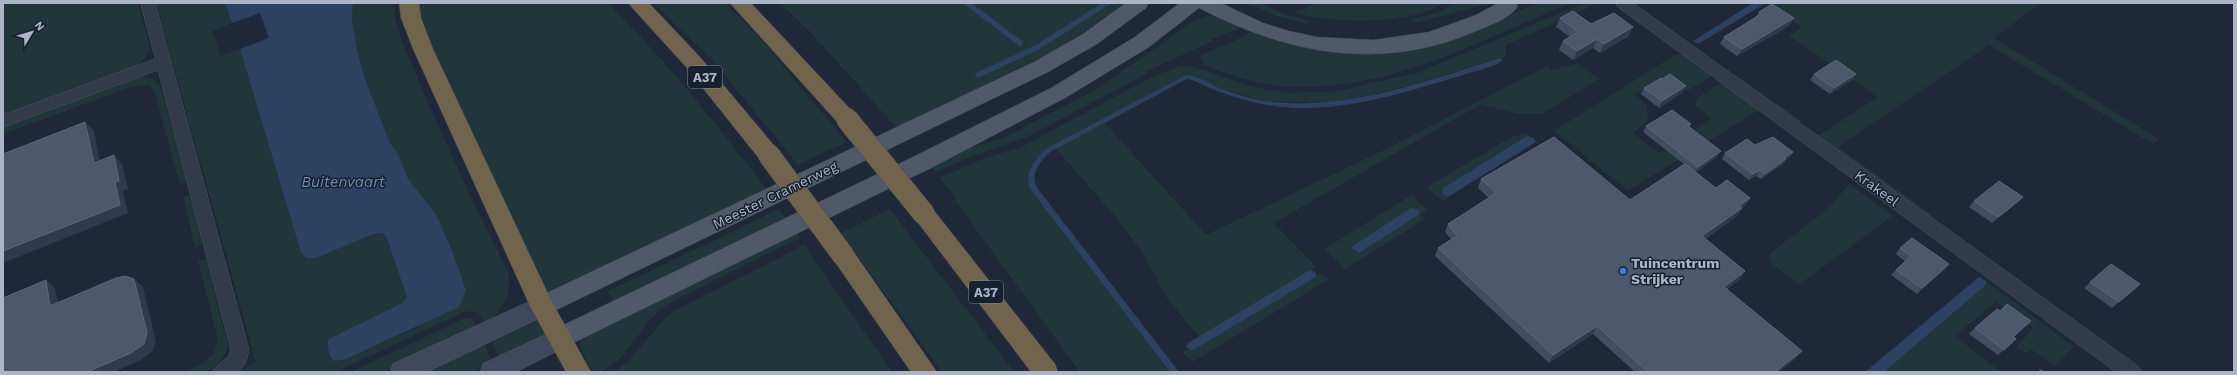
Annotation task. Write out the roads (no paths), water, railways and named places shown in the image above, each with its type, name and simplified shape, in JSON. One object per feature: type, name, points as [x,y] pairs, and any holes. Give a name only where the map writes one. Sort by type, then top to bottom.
[{"type":"highway","points":[[409,3],[412,18],[423,49],[542,306],[579,372]]},
{"type":"highway","name":"A37","points":[[638,3],[728,103],[769,155],[843,255],[925,372]]},
{"type":"highway","name":"A37","points":[[740,3],[761,23]]},
{"type":"highway","name":"A37","points":[[744,3],[847,119],[924,214],[1046,372]]},
{"type":"main road","name":"Meester Cramerweg","points":[[402,372],[1041,67],[1090,39],[1139,3]]},
{"type":"main road","points":[[492,372],[916,165],[1058,93],[1142,42],[1193,3]]},
{"type":"main road","points":[[1205,3],[1246,23],[1289,38],[1327,46],[1361,47],[1391,46],[1433,39],[1485,21],[1513,5]]},
{"type":"main road","points":[[1233,3],[1254,14],[1277,22],[1344,36],[1393,32],[1513,5]]},
{"type":"street","points":[[148,3],[240,350],[240,358],[232,367],[222,372]]},
{"type":"street","name":"Krakeel","points":[[1623,3],[2131,372]]},
{"type":"street","points":[[3,121],[164,62]]},
{"type":"water","name":"Buitenvaart","points":[[225,3],[353,3],[352,20],[357,50],[365,79],[390,143],[398,154],[408,179],[436,214],[453,253],[466,290],[461,303],[457,308],[344,360],[334,361],[332,359],[328,348],[329,339],[402,303],[407,297],[386,236],[382,233],[374,234],[316,258],[306,258],[301,253],[240,49],[269,38],[260,13],[232,23]]},
{"type":"water","points":[[1753,3],[1766,3],[1698,44],[1693,41]]},
{"type":"water","points":[[1500,58],[1503,60],[1496,65],[1412,90],[1354,104],[1325,107],[1296,108],[1260,104],[1226,94],[1187,79],[1050,152],[1036,169],[1035,184],[1179,372],[1170,372],[1030,189],[1028,183],[1031,166],[1047,148],[1186,75],[1200,78],[1227,91],[1266,101],[1296,103],[1326,102],[1356,98],[1415,85]]},
{"type":"water","points":[[1527,136],[1534,138],[1536,142],[1448,197],[1443,194],[1443,188]]},
{"type":"water","points":[[1411,208],[1418,209],[1420,214],[1359,253],[1351,247]]},
{"type":"water","points":[[1310,270],[1316,273],[1316,277],[1192,351],[1186,347],[1188,343]]},
{"type":"water","points":[[1979,277],[1986,281],[1986,285],[1884,372],[1865,372]]},
{"type":"waterway","points":[[967,3],[1020,43]]},
{"type":"waterway","points":[[978,75],[1036,48],[1107,3]]},
{"type":"place","name":"Tuincentrum Strijker","points":[[1623,271]]}]
